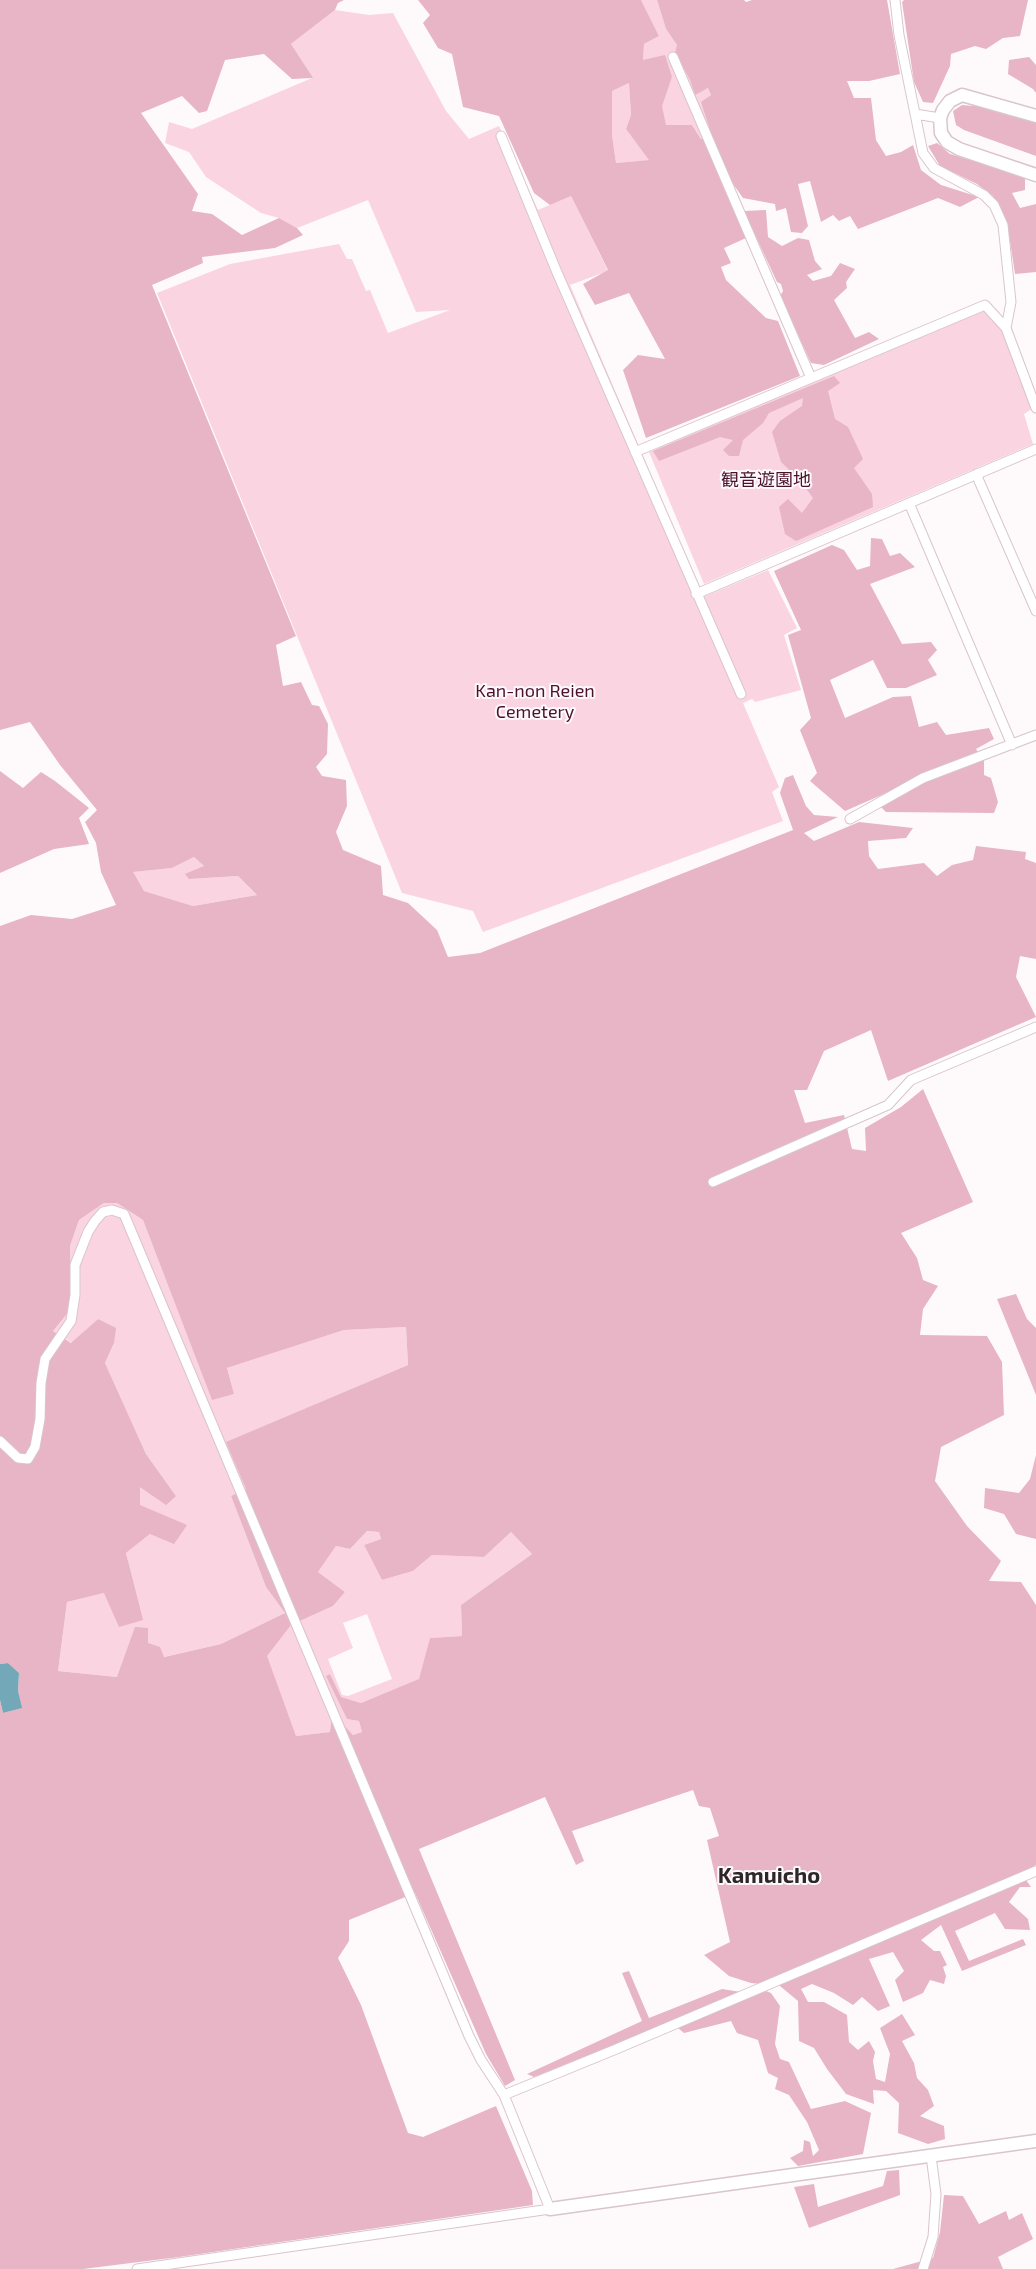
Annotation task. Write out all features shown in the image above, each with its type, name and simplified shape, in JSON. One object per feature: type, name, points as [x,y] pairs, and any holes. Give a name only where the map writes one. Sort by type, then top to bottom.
[{"type":"street","points":[[895,0],[899,35],[923,153],[934,168],[984,195],[994,205],[1003,225],[1011,302],[1006,328]]},
{"type":"street","points":[[673,57],[811,378]]},
{"type":"street","points":[[1036,116],[962,95],[950,101],[940,118],[941,133],[947,142],[959,149],[1036,175]]},
{"type":"street","points":[[915,114],[940,118]]},
{"type":"street","points":[[501,136],[635,452],[685,563],[696,594],[741,694]]},
{"type":"street","points":[[635,452],[984,305],[1006,328],[1036,408]]},
{"type":"street","points":[[696,594],[1036,449]]},
{"type":"street","points":[[976,474],[1036,611]]},
{"type":"street","points":[[909,503],[1012,745]]},
{"type":"street","points":[[850,818],[923,778],[950,766],[1036,735]]},
{"type":"street","points":[[713,1182],[888,1105],[910,1080],[1036,1027]]},
{"type":"street","points":[[0,1441],[18,1458],[28,1459],[35,1447],[40,1419],[40,1383],[45,1359],[70,1321],[75,1295],[75,1265],[78,1257],[88,1232],[103,1212],[112,1210],[124,1214],[465,2027],[480,2060],[504,2095],[550,2209]]},
{"type":"street","points":[[504,2095],[1036,1871]]},
{"type":"street","points":[[137,2269],[550,2209],[1036,2142]]},
{"type":"street","points":[[923,2269],[932,2237],[936,2194],[931,2156]]},
{"type":"green space","points":[[641,0],[657,0],[666,29],[677,45],[680,63],[690,80],[695,94],[708,88],[711,95],[702,102],[711,133],[701,139],[692,125],[666,125],[661,106],[672,77],[643,60],[644,44],[659,36]]},
{"type":"green space","name":"Kan-non Reien Cemetery","points":[[335,10],[369,15],[393,13],[446,111],[469,139],[499,126],[538,210],[571,196],[608,271],[570,285],[703,597],[768,570],[797,628],[784,635],[801,690],[755,702],[752,699],[743,703],[779,787],[772,792],[783,821],[483,932],[473,911],[402,893],[157,293],[230,264],[339,244],[347,259],[352,259],[366,291],[370,290],[388,333],[450,310],[416,312],[368,200],[297,228],[279,218],[261,213],[206,177],[189,152],[165,143],[169,122],[192,129],[312,78],[291,44]]},
{"type":"green space","points":[[629,83],[631,115],[626,129],[650,160],[616,163],[612,135],[612,91]]},
{"type":"green space","name":"観音遊園地","points":[[984,309],[1003,331],[1032,409],[1024,414],[1033,444],[704,584],[649,452]]},
{"type":"green space","points":[[194,857],[204,866],[189,879],[238,876],[257,895],[193,906],[144,891],[132,872],[172,868]]},
{"type":"green space","points":[[104,1203],[117,1203],[143,1220],[212,1399],[234,1394],[227,1368],[344,1330],[406,1327],[408,1365],[227,1442],[246,1489],[231,1496],[266,1587],[285,1613],[221,1644],[163,1657],[117,1677],[58,1671],[67,1602],[104,1593],[142,1620],[126,1553],[150,1534],[140,1505],[140,1486],[176,1496],[146,1454],[105,1363],[114,1343],[98,1319],[72,1343],[53,1331],[71,1309],[70,1246],[79,1220]]},
{"type":"green space","points":[[367,1531],[379,1532],[381,1539],[364,1545],[382,1580],[413,1571],[432,1555],[484,1557],[511,1532],[532,1554],[461,1605],[462,1636],[430,1638],[420,1679],[361,1703],[341,1697],[330,1674],[327,1676],[347,1719],[359,1721],[362,1732],[353,1735],[338,1719],[331,1722],[330,1732],[296,1736],[266,1656],[291,1625],[333,1606],[345,1592],[318,1572],[336,1546],[350,1549]],"holes":[[[367,1614],[392,1679],[348,1696],[342,1695],[328,1659],[353,1648],[343,1623]]]},
{"type":"shaded area","points":[[0,0],[344,0],[338,3],[335,10],[291,44],[313,78],[292,79],[264,54],[225,60],[207,111],[199,113],[182,96],[141,113],[198,194],[192,211],[212,214],[242,235],[279,218],[297,228],[303,235],[275,248],[202,257],[203,263],[152,285],[296,636],[276,645],[283,686],[301,682],[312,705],[319,706],[328,724],[327,754],[316,767],[322,776],[346,780],[347,806],[336,832],[343,850],[381,866],[383,895],[408,903],[437,930],[448,957],[480,953],[793,830],[780,793],[785,778],[793,775],[806,806],[814,815],[838,817],[804,833],[814,841],[859,822],[913,828],[906,838],[868,841],[869,856],[878,869],[924,863],[937,876],[952,865],[973,860],[976,846],[1026,852],[1025,859],[1036,863],[1036,959],[1020,956],[1016,977],[1036,1017],[888,1081],[871,1030],[824,1051],[807,1090],[794,1090],[805,1123],[844,1115],[852,1149],[866,1151],[865,1128],[901,1107],[923,1089],[973,1202],[901,1233],[917,1258],[923,1280],[938,1286],[923,1309],[920,1335],[987,1336],[1002,1362],[1004,1415],[941,1447],[935,1481],[967,1526],[1001,1561],[989,1581],[1021,1582],[1036,1605],[1036,1865],[1021,1873],[1031,1887],[1020,1887],[1009,1902],[1028,1919],[1030,1930],[1005,1929],[995,1913],[955,1931],[969,1961],[1023,1939],[1026,1945],[962,1971],[941,1925],[921,1940],[934,1951],[940,1951],[947,1965],[943,1967],[946,1976],[944,1984],[930,1980],[923,1993],[903,2002],[895,1980],[904,1971],[893,1952],[869,1959],[890,2006],[878,2011],[862,1997],[853,2005],[834,1993],[812,1984],[801,1989],[808,2002],[824,2002],[847,2015],[849,2042],[858,2050],[869,2041],[875,2052],[873,2061],[876,2079],[885,2082],[890,2054],[880,2028],[902,2014],[915,2035],[902,2041],[914,2063],[917,2078],[928,2090],[934,2106],[920,2116],[944,2126],[945,2139],[928,2144],[898,2133],[899,2103],[886,2091],[873,2090],[874,2104],[846,2094],[814,2048],[799,2041],[798,2001],[780,1986],[751,1983],[729,1976],[704,1955],[730,1942],[707,1840],[719,1836],[710,1808],[699,1806],[693,1790],[572,1831],[584,1861],[576,1865],[545,1797],[419,1849],[515,2080],[505,2086],[486,2054],[415,1893],[349,1920],[349,1941],[338,1958],[361,2005],[408,2133],[423,2137],[496,2106],[532,2191],[533,2205],[179,2257],[83,2269],[0,2269],[0,1700],[3,1713],[21,1708],[18,1691],[19,1673],[8,1663],[0,1664],[0,926],[31,915],[72,919],[116,905],[101,872],[96,843],[85,822],[97,810],[60,765],[30,722],[0,730]],"holes":[[[194,857],[204,866],[185,874],[189,879],[238,876],[257,895],[193,906],[144,891],[133,872],[172,868]],[[104,1203],[117,1203],[143,1220],[212,1400],[234,1394],[227,1368],[344,1330],[406,1327],[408,1365],[226,1442],[246,1489],[231,1496],[266,1587],[285,1613],[221,1644],[164,1657],[160,1647],[148,1643],[148,1628],[135,1627],[117,1677],[58,1671],[67,1602],[104,1593],[119,1627],[143,1620],[126,1553],[150,1534],[174,1544],[187,1525],[140,1505],[140,1487],[166,1505],[176,1496],[146,1454],[105,1363],[114,1343],[116,1328],[98,1319],[71,1343],[53,1331],[71,1309],[70,1246],[79,1220]],[[367,1531],[379,1532],[381,1539],[364,1545],[382,1580],[413,1571],[432,1555],[484,1557],[511,1532],[532,1554],[461,1605],[462,1636],[430,1638],[419,1679],[361,1703],[341,1697],[330,1674],[326,1676],[347,1719],[359,1721],[362,1732],[353,1735],[338,1719],[331,1722],[330,1732],[296,1736],[267,1656],[291,1625],[333,1606],[345,1592],[318,1572],[336,1546],[350,1549]]]},
{"type":"shaded area","points":[[418,0],[641,0],[659,36],[644,44],[643,60],[665,55],[672,77],[662,106],[666,125],[692,125],[701,139],[711,133],[701,102],[711,95],[708,88],[695,95],[690,80],[675,53],[677,45],[666,29],[657,0],[744,0],[746,2],[752,0],[887,0],[900,74],[869,81],[847,81],[854,98],[871,98],[876,140],[886,156],[901,152],[913,145],[921,170],[941,185],[979,197],[960,207],[938,198],[858,229],[850,216],[839,221],[833,215],[821,222],[810,181],[798,184],[808,226],[802,233],[791,232],[786,208],[776,211],[775,204],[743,198],[731,181],[723,182],[746,238],[724,248],[731,263],[721,267],[726,280],[766,318],[778,321],[800,376],[646,438],[623,370],[638,355],[665,359],[629,293],[595,305],[583,284],[608,270],[571,196],[550,205],[534,193],[499,116],[463,107],[452,54],[438,48],[423,23],[430,15]],"holes":[[[629,83],[631,115],[626,129],[649,160],[616,163],[612,135],[612,91]]]},
{"type":"shaded area","points":[[904,0],[1028,0],[1020,36],[1003,38],[986,49],[975,46],[951,54],[950,66],[933,103],[923,102],[914,82],[902,2]]},
{"type":"shaded area","points":[[1029,57],[1036,65],[1036,93],[1033,89],[1008,74],[1009,60]]},
{"type":"shaded area","points":[[962,105],[985,107],[1036,121],[1036,156],[964,130],[956,125],[953,111]]},
{"type":"shaded area","points":[[937,143],[950,154],[1025,176],[1025,190],[1012,193],[1020,208],[1036,204],[1036,272],[1015,274],[1008,228],[993,196],[977,184],[940,166],[928,146]]},
{"type":"shaded area","points":[[766,210],[768,237],[782,246],[798,238],[809,240],[815,261],[822,269],[807,275],[813,281],[831,276],[840,263],[855,269],[846,282],[847,288],[834,300],[855,338],[869,332],[879,339],[824,365],[811,363],[780,296],[783,291],[781,284],[777,282],[744,211]]},
{"type":"shaded area","points":[[834,376],[840,383],[828,391],[835,419],[848,427],[863,459],[854,468],[872,494],[873,507],[796,541],[785,534],[779,507],[788,499],[802,513],[813,498],[800,480],[781,462],[772,432],[780,421],[802,406],[803,398],[769,413],[763,423],[743,440],[739,456],[729,456],[723,450],[733,440],[720,437],[659,461],[653,451]]},
{"type":"shaded area","points":[[871,538],[882,539],[890,556],[900,553],[915,567],[870,584],[902,644],[931,642],[937,650],[928,660],[937,675],[906,688],[887,688],[873,660],[830,680],[845,718],[893,697],[911,696],[919,727],[937,722],[946,735],[989,728],[994,739],[976,749],[984,761],[984,775],[991,778],[998,802],[994,813],[886,812],[881,807],[900,787],[845,811],[810,781],[817,773],[800,730],[811,718],[788,635],[801,630],[774,571],[832,545],[844,550],[857,570],[870,566]]},
{"type":"shaded area","points":[[0,771],[23,788],[41,772],[89,808],[79,818],[89,844],[54,849],[0,873]]},
{"type":"shaded area","points":[[1016,1294],[1027,1319],[1036,1328],[1036,1395],[997,1299]]},
{"type":"shaded area","points":[[1036,1455],[1036,1539],[1016,1534],[1004,1514],[984,1508],[985,1488],[1019,1493],[1030,1479]]},
{"type":"shaded area","points":[[629,1971],[649,2018],[722,1989],[741,1992],[756,1987],[771,1993],[780,2006],[775,2044],[780,2059],[789,2062],[811,2109],[845,2101],[871,2113],[863,2154],[798,2166],[790,2158],[803,2151],[804,2140],[810,2142],[813,2156],[819,2150],[807,2122],[789,2095],[775,2089],[778,2078],[768,2073],[758,2040],[737,2033],[731,2021],[684,2033],[671,2022],[534,2077],[527,2074],[642,2021],[622,1973]]},
{"type":"shaded area","points":[[899,2170],[900,2195],[809,2228],[794,2187],[814,2184],[818,2207],[883,2186],[887,2171]]},
{"type":"shaded area","points":[[944,2195],[963,2196],[979,2224],[1006,2211],[1009,2220],[1022,2213],[1033,2239],[998,2257],[1003,2269],[893,2269],[933,2258],[940,2232]]},
{"type":"water","points":[[8,1663],[19,1673],[18,1691],[22,1708],[3,1713],[0,1700],[0,1664]]},
{"type":"district","name":"Kamuicho","points":[[769,1876]]}]
